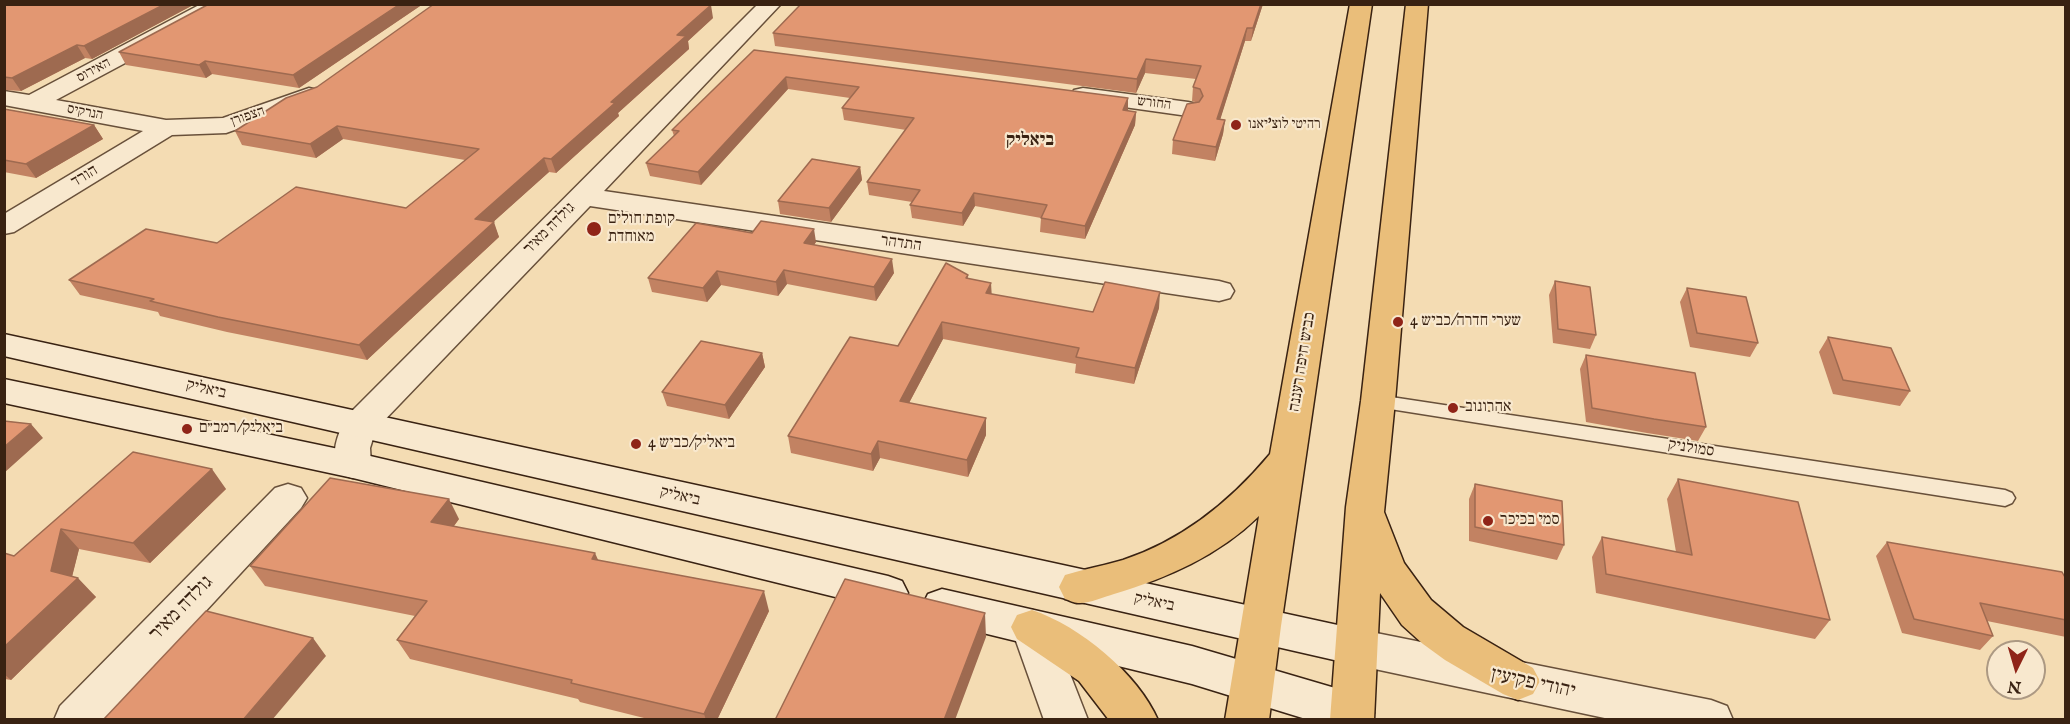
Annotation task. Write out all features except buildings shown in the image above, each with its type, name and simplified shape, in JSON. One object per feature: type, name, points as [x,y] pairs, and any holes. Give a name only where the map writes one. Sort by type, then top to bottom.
[{"type":"highway","name":"כביש חיפה רעננה","points":[[1250,701],[1260,626],[1361,4]]},
{"type":"highway","points":[[1359,717],[1356,647],[1365,507],[1378,401],[1418,4]]},
{"type":"highway","points":[[1079,587],[1111,580],[1163,562],[1216,530],[1254,498],[1288,457]]},
{"type":"highway","points":[[1365,507],[1383,559],[1401,591],[1426,622],[1460,648],[1518,681]]},
{"type":"highway","points":[[1032,627],[1094,668],[1136,720]]},
{"type":"street","name":"האירוס","points":[[33,103],[218,4]]},
{"type":"street","name":"גולדה מאיר","points":[[353,465],[352,448],[360,424],[582,196],[739,50],[771,4]]},
{"type":"street","name":"הצפורן","points":[[166,128],[226,125],[313,94],[331,81]]},
{"type":"street","name":"החורש","points":[[1058,92],[1188,109]]},
{"type":"street","name":"הנרקיס","points":[[4,98],[166,128]]},
{"type":"street","name":"הורד","points":[[4,226],[166,128]]},
{"type":"street","name":"התדהר","points":[[582,196],[1220,291]]},
{"type":"street","name":"ביאליק","points":[[4,345],[1079,587],[1356,647]]},
{"type":"street","points":[[4,391],[353,465],[1032,627],[1250,701],[1359,717]]},
{"type":"street","name":"גולדה מאיר","points":[[76,720],[288,498]]},
{"type":"street","points":[[1032,627],[1065,720]]},
{"type":"street","name":"יהודי פקיעין","points":[[1356,647],[1711,720]]},
{"type":"lane","name":"סמולניק","points":[[1378,401],[2005,498]]},
{"type":"place","name":"רהיטי לוצ'יאנו","points":[[1236,125]]},
{"type":"place","name":"קופת חולים מאוחדת","points":[[594,229]]},
{"type":"place","name":"שערי חדרה/כביש 4","points":[[1398,322]]},
{"type":"place","name":"אהרונוב","points":[[1453,408]]},
{"type":"place","name":"ביאליק/רמב״ם","points":[[187,429]]},
{"type":"place","name":"ביאליק/כביש 4","points":[[636,444]]},
{"type":"place","name":"סמי בכיכר","points":[[1488,521]]},
{"type":"district","name":"ביאליק","points":[[1030,141]]}]
